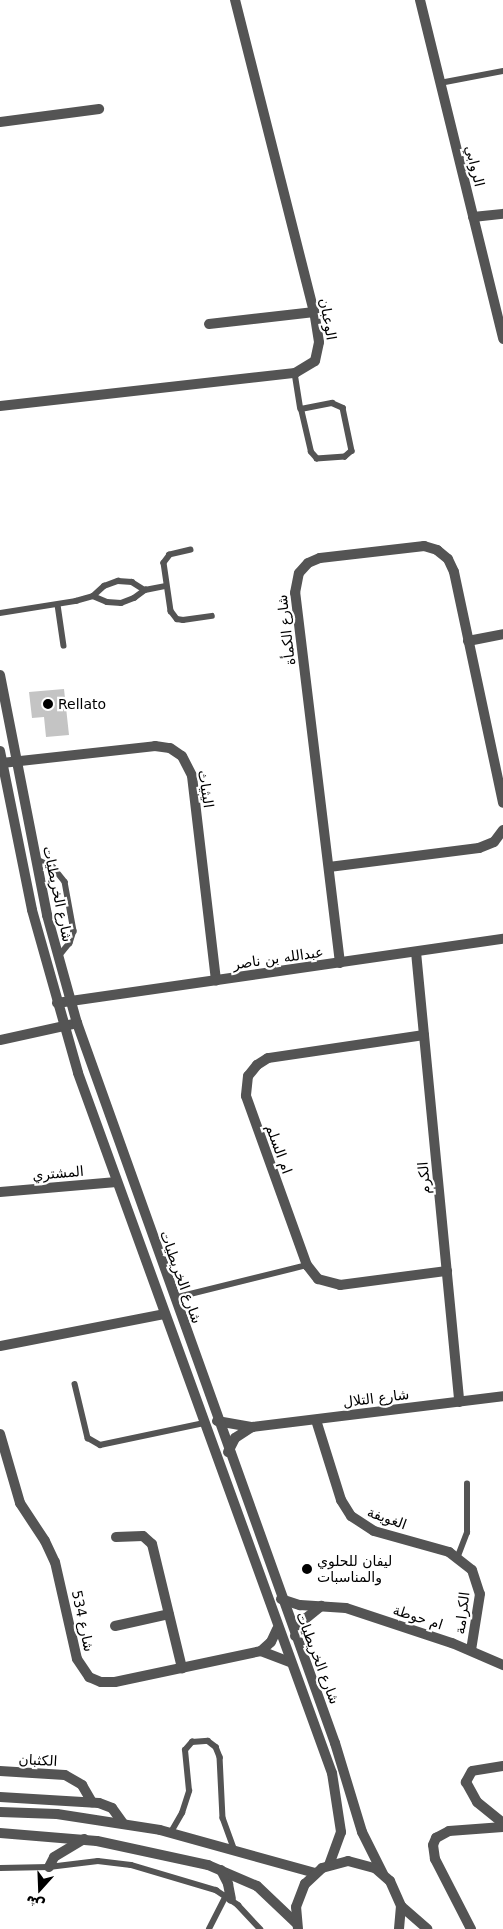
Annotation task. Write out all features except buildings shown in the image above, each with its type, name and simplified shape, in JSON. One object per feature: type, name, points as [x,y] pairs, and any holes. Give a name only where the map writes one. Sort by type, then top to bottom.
[{"type":"street","name":"الوعبان","points":[[0,406],[295,373],[310,366],[317,355],[319,342],[314,312],[235,0]]},
{"type":"street","name":"الروابي","points":[[420,0],[503,339]]},
{"type":"street","points":[[0,122],[99,108]]},
{"type":"street","points":[[473,217],[503,214]]},
{"type":"street","points":[[209,324],[314,312]]},
{"type":"street","name":"شارع الكمأة","points":[[340,963],[295,593],[299,574],[308,563],[320,558],[416,546],[437,550],[448,559],[454,572],[503,803]]},
{"type":"street","points":[[468,641],[503,634]]},
{"type":"street","name":"شارع الخريطيات","points":[[0,675],[36,859],[58,958],[77,1023],[228,1452],[335,1743],[362,1832],[383,1874],[395,1889],[401,1906]]},
{"type":"street","name":"اليثياث","points":[[2,763],[155,746],[170,748],[182,756],[192,776],[216,981]]},
{"type":"street","name":"شارع الخريطيات","points":[[0,751],[32,910],[64,1027],[164,1314],[336,1789],[340,1832],[329,1865]]},
{"type":"street","points":[[329,867],[479,848],[494,842],[503,830]]},
{"type":"street","name":"عبدالله بن ناصر","points":[[57,1003],[503,939]]},
{"type":"street","name":"الكرم","points":[[416,952],[459,1402]]},
{"type":"street","points":[[0,1040],[77,1023]]},
{"type":"street","name":"ام السلم","points":[[424,1035],[275,1057],[257,1065],[248,1076],[245,1089],[247,1102],[307,1265],[318,1279],[334,1285],[447,1270]]},
{"type":"street","name":"المشتري","points":[[0,1192],[117,1182]]},
{"type":"street","points":[[0,1346],[164,1314]]},
{"type":"street","name":"شارع التلال","points":[[252,1428],[503,1396]]},
{"type":"street","name":"الغويفة","points":[[316,1420],[341,1500],[351,1516],[374,1531],[458,1556]]},
{"type":"street","points":[[217,1421],[252,1428]]},
{"type":"street","points":[[228,1452],[236,1438],[252,1428]]},
{"type":"street","name":"شارع 534","points":[[0,1434],[20,1504],[45,1541],[55,1562],[77,1659],[83,1672],[95,1680],[108,1683],[260,1651]]},
{"type":"street","points":[[116,1537],[143,1536],[150,1541],[182,1668]]},
{"type":"street","name":"الكرامة","points":[[458,1556],[472,1570],[479,1585],[480,1602],[471,1650]]},
{"type":"street","name":"ام حوطة","points":[[281,1599],[320,1606],[346,1608],[471,1650],[503,1665]]},
{"type":"street","points":[[295,1636],[305,1619],[320,1606]]},
{"type":"street","points":[[116,1626],[169,1614]]},
{"type":"street","points":[[260,1651],[271,1642],[277,1629]]},
{"type":"street","points":[[260,1651],[290,1662]]},
{"type":"street","points":[[503,1766],[472,1771],[466,1782],[477,1802],[503,1823]]},
{"type":"street","name":"الكثبان","points":[[0,1772],[64,1775],[82,1784],[92,1802]]},
{"type":"street","points":[[0,1797],[92,1802],[112,1808],[123,1823]]},
{"type":"street","points":[[0,1812],[57,1814],[171,1832],[316,1873]]},
{"type":"street","points":[[471,1929],[435,1859],[433,1844],[436,1838],[449,1831],[503,1827]]},
{"type":"street","points":[[0,1833],[84,1839],[221,1870],[257,1886],[297,1926]]},
{"type":"street","points":[[49,1867],[54,1857],[84,1839]]},
{"type":"street","points":[[297,1926],[300,1891],[316,1873],[329,1865],[357,1862],[383,1874]]},
{"type":"street","points":[[221,1870],[228,1884],[228,1897]]},
{"type":"street","points":[[400,1929],[401,1906]]},
{"type":"street","points":[[401,1906],[428,1929]]},
{"type":"lane","points":[[440,83],[503,71]]},
{"type":"lane","points":[[295,373],[301,409],[314,458],[345,457],[350,453],[352,444],[342,405],[332,402],[301,409]]},
{"type":"lane","points":[[191,550],[170,555],[166,560],[166,586],[172,611],[177,619],[212,616]]},
{"type":"lane","points":[[0,613],[58,605],[93,596],[104,586],[118,581],[132,582],[145,590]]},
{"type":"lane","points":[[93,596],[106,602],[121,603],[134,598],[145,590],[166,586]]},
{"type":"lane","points":[[58,605],[64,646]]},
{"type":"lane","points":[[36,859],[52,867],[65,882],[74,931],[70,943],[58,958]]},
{"type":"lane","points":[[174,1298],[307,1265]]},
{"type":"lane","points":[[75,1384],[88,1438],[100,1445],[204,1423]]},
{"type":"lane","points":[[458,1556],[467,1533],[467,1484]]},
{"type":"lane","points":[[171,1832],[182,1813],[189,1791],[185,1750],[192,1742],[208,1741],[219,1752],[223,1818],[234,1849]]},
{"type":"lane","points":[[0,1868],[49,1867],[98,1861],[122,1863],[197,1882],[228,1897],[260,1929]]},
{"type":"lane","points":[[209,1929],[228,1897]]},
{"type":"place","name":"Rellato","points":[[48,704]]},
{"type":"place","name":"ليفان للحلوي والمناسبات","points":[[307,1569]]}]
